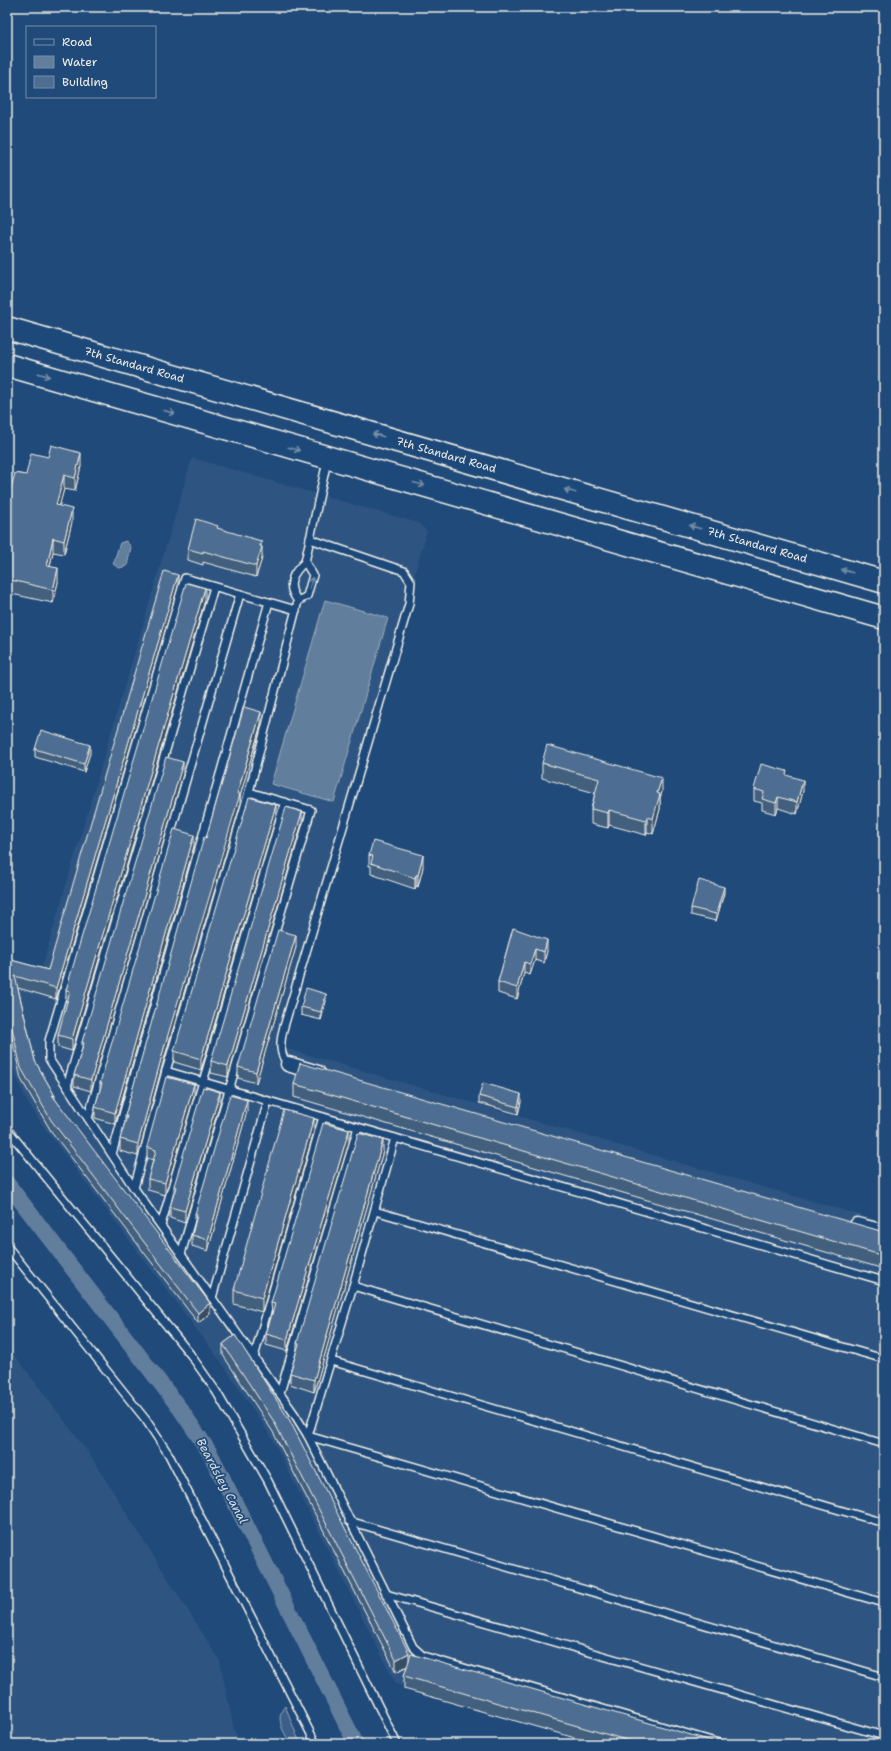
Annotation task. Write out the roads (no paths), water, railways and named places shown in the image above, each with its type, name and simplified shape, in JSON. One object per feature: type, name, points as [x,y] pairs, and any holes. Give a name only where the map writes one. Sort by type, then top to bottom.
[{"type":"main road","name":"7th Standard Road","points":[[7,328],[884,582]]},
{"type":"main road","points":[[7,364],[884,618]]},
{"type":"street","points":[[288,1064],[334,1077]]},
{"type":"street","points":[[846,1221],[884,1232]]},
{"type":"lane","points":[[298,601],[291,593],[291,584],[295,571],[305,562],[328,458]]},
{"type":"lane","points":[[288,1064],[283,1058],[280,1042],[283,1030],[408,604],[411,582],[404,571],[310,539]]},
{"type":"lane","points":[[134,1188],[166,1071],[249,792],[298,601],[307,596],[313,575],[305,562]]},
{"type":"lane","points":[[296,610],[185,578],[49,1041],[49,1059],[134,1188],[280,1393],[308,1436],[412,1647],[423,1656],[722,1744]]},
{"type":"lane","points":[[67,1086],[214,586]]},
{"type":"lane","points":[[88,1118],[240,594]]},
{"type":"lane","points":[[112,1154],[269,602]]},
{"type":"lane","points":[[181,1254],[311,810],[249,792]]},
{"type":"lane","points":[[161,1225],[285,802]]},
{"type":"lane","points":[[166,1071],[884,1281]]},
{"type":"lane","points":[[212,1298],[268,1101]]},
{"type":"lane","points":[[254,1357],[323,1117]]},
{"type":"lane","points":[[280,1393],[358,1127]]},
{"type":"lane","points":[[7,1129],[190,1354],[216,1391],[268,1481],[397,1744]]},
{"type":"lane","points":[[308,1436],[395,1138]]},
{"type":"lane","points":[[375,1210],[884,1359]]},
{"type":"lane","points":[[7,1246],[146,1420],[169,1456],[316,1744]]},
{"type":"lane","points":[[353,1286],[884,1444]]},
{"type":"lane","points":[[330,1361],[884,1523]]},
{"type":"lane","points":[[308,1436],[884,1603]]},
{"type":"lane","points":[[349,1521],[884,1677]]},
{"type":"lane","points":[[386,1594],[884,1736]]},
{"type":"water","points":[[126,541],[131,547],[127,566],[119,568],[113,564],[120,543]]},
{"type":"water","points":[[325,600],[388,618],[334,802],[271,784]]},
{"type":"waterway","name":"Beardsley Canal","points":[[7,1183],[181,1410],[210,1453],[356,1744]]}]
